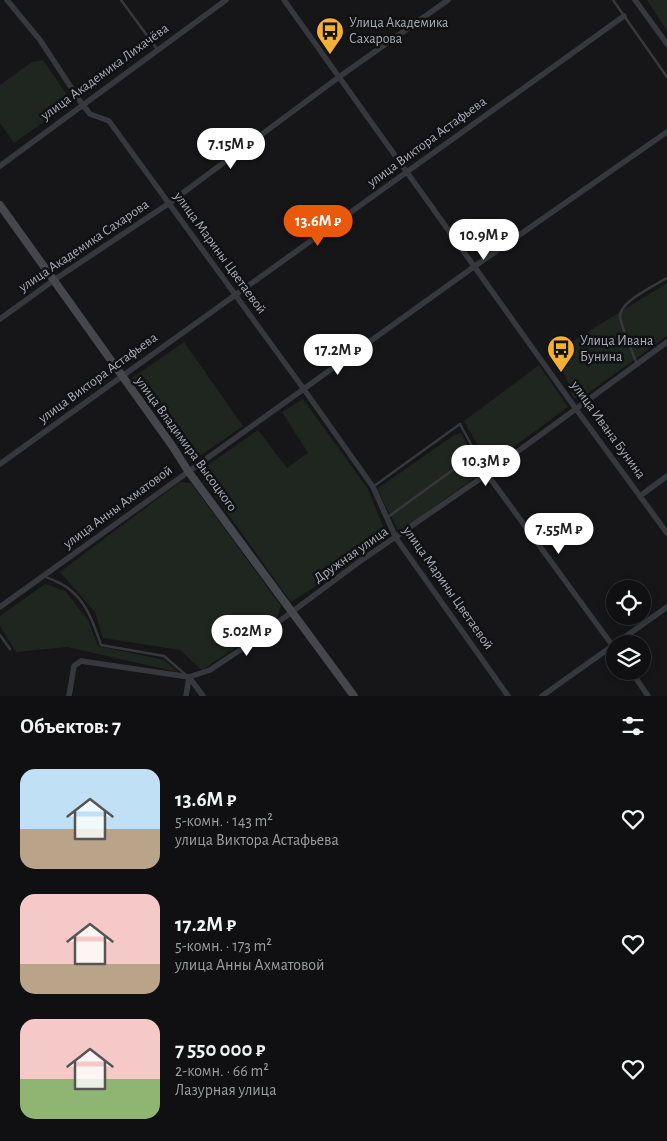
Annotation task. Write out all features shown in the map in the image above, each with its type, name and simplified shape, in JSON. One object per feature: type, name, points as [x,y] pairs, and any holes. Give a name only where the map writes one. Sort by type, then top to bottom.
[{"type":"street","name":"улица Марины Цветаевой","points":[[7,0],[40,40],[90,114],[108,121],[303,388],[373,487],[396,538],[508,696]]},
{"type":"street","name":"улица Академика Лихачёва","points":[[0,166],[226,0]]},
{"type":"street","name":"улица Ивана Бунина","points":[[284,0],[576,409],[667,533]]},
{"type":"street","name":"улица Академика Сахарова","points":[[0,319],[54,280],[168,204],[339,77],[448,0]]},
{"type":"street","points":[[635,0],[667,44]]},
{"type":"street","name":"улица Виктора Астафьева","points":[[0,464],[624,16]]},
{"type":"street","name":"улица Анны Ахматовой","points":[[0,607],[303,388],[667,132]]},
{"type":"street","name":"улица Владимира Высоцкого","points":[[0,205],[121,377],[173,447],[188,472],[354,696]]},
{"type":"street","name":"Дружная улица","points":[[69,696],[74,666],[81,661],[189,677],[210,670],[359,562],[487,474],[667,342]]},
{"type":"street","points":[[487,474],[606,635]]},
{"type":"street","points":[[640,496],[667,476]]},
{"type":"street","points":[[629,635],[667,607]]},
{"type":"street","points":[[542,696],[606,652]]},
{"type":"street","points":[[186,696],[189,677]]},
{"type":"street","points":[[189,677],[203,696]]},
{"type":"street","points":[[637,680],[648,696]]},
{"type":"lane","points":[[121,0],[157,49]]},
{"type":"lane","points":[[613,0],[667,77]]},
{"type":"lane","points":[[637,364],[620,317],[622,308],[631,300],[667,278]]},
{"type":"lane","points":[[373,487],[460,424],[487,474]]},
{"type":"lane","points":[[387,518],[476,453]]},
{"type":"lane","points":[[43,576],[69,588],[81,600],[92,620],[101,644],[164,656],[189,677]]},
{"type":"lane","points":[[0,635],[10,649]]},
{"type":"shaded area","points":[[647,0],[667,0],[667,31]]},
{"type":"shaded area","points":[[43,60],[72,102],[14,143],[0,123],[0,85],[32,62]]},
{"type":"shaded area","points":[[667,283],[667,336],[580,399],[573,398],[562,370],[547,357]]},
{"type":"shaded area","points":[[184,342],[243,426],[191,462],[132,378]]},
{"type":"shaded area","points":[[539,365],[568,407],[489,465],[464,421]]},
{"type":"shaded area","points":[[303,399],[368,489],[387,536],[357,560],[291,602],[198,472],[258,430],[287,468],[308,453],[282,412]]},
{"type":"shaded area","points":[[461,433],[481,473],[399,532],[377,489],[454,435]]},
{"type":"shaded area","points":[[180,482],[191,483],[281,606],[276,621],[202,670],[180,650],[103,638],[95,612],[60,572]]},
{"type":"shaded area","points":[[45,584],[65,591],[88,620],[98,646],[164,660],[178,672],[67,647],[16,652],[0,626],[0,616]]},
{"type":"place","name":"Улица Академика Сахарова","points":[[330,55]]},
{"type":"place","name":"Улица Ивана Бунина","points":[[561,373]]}]
